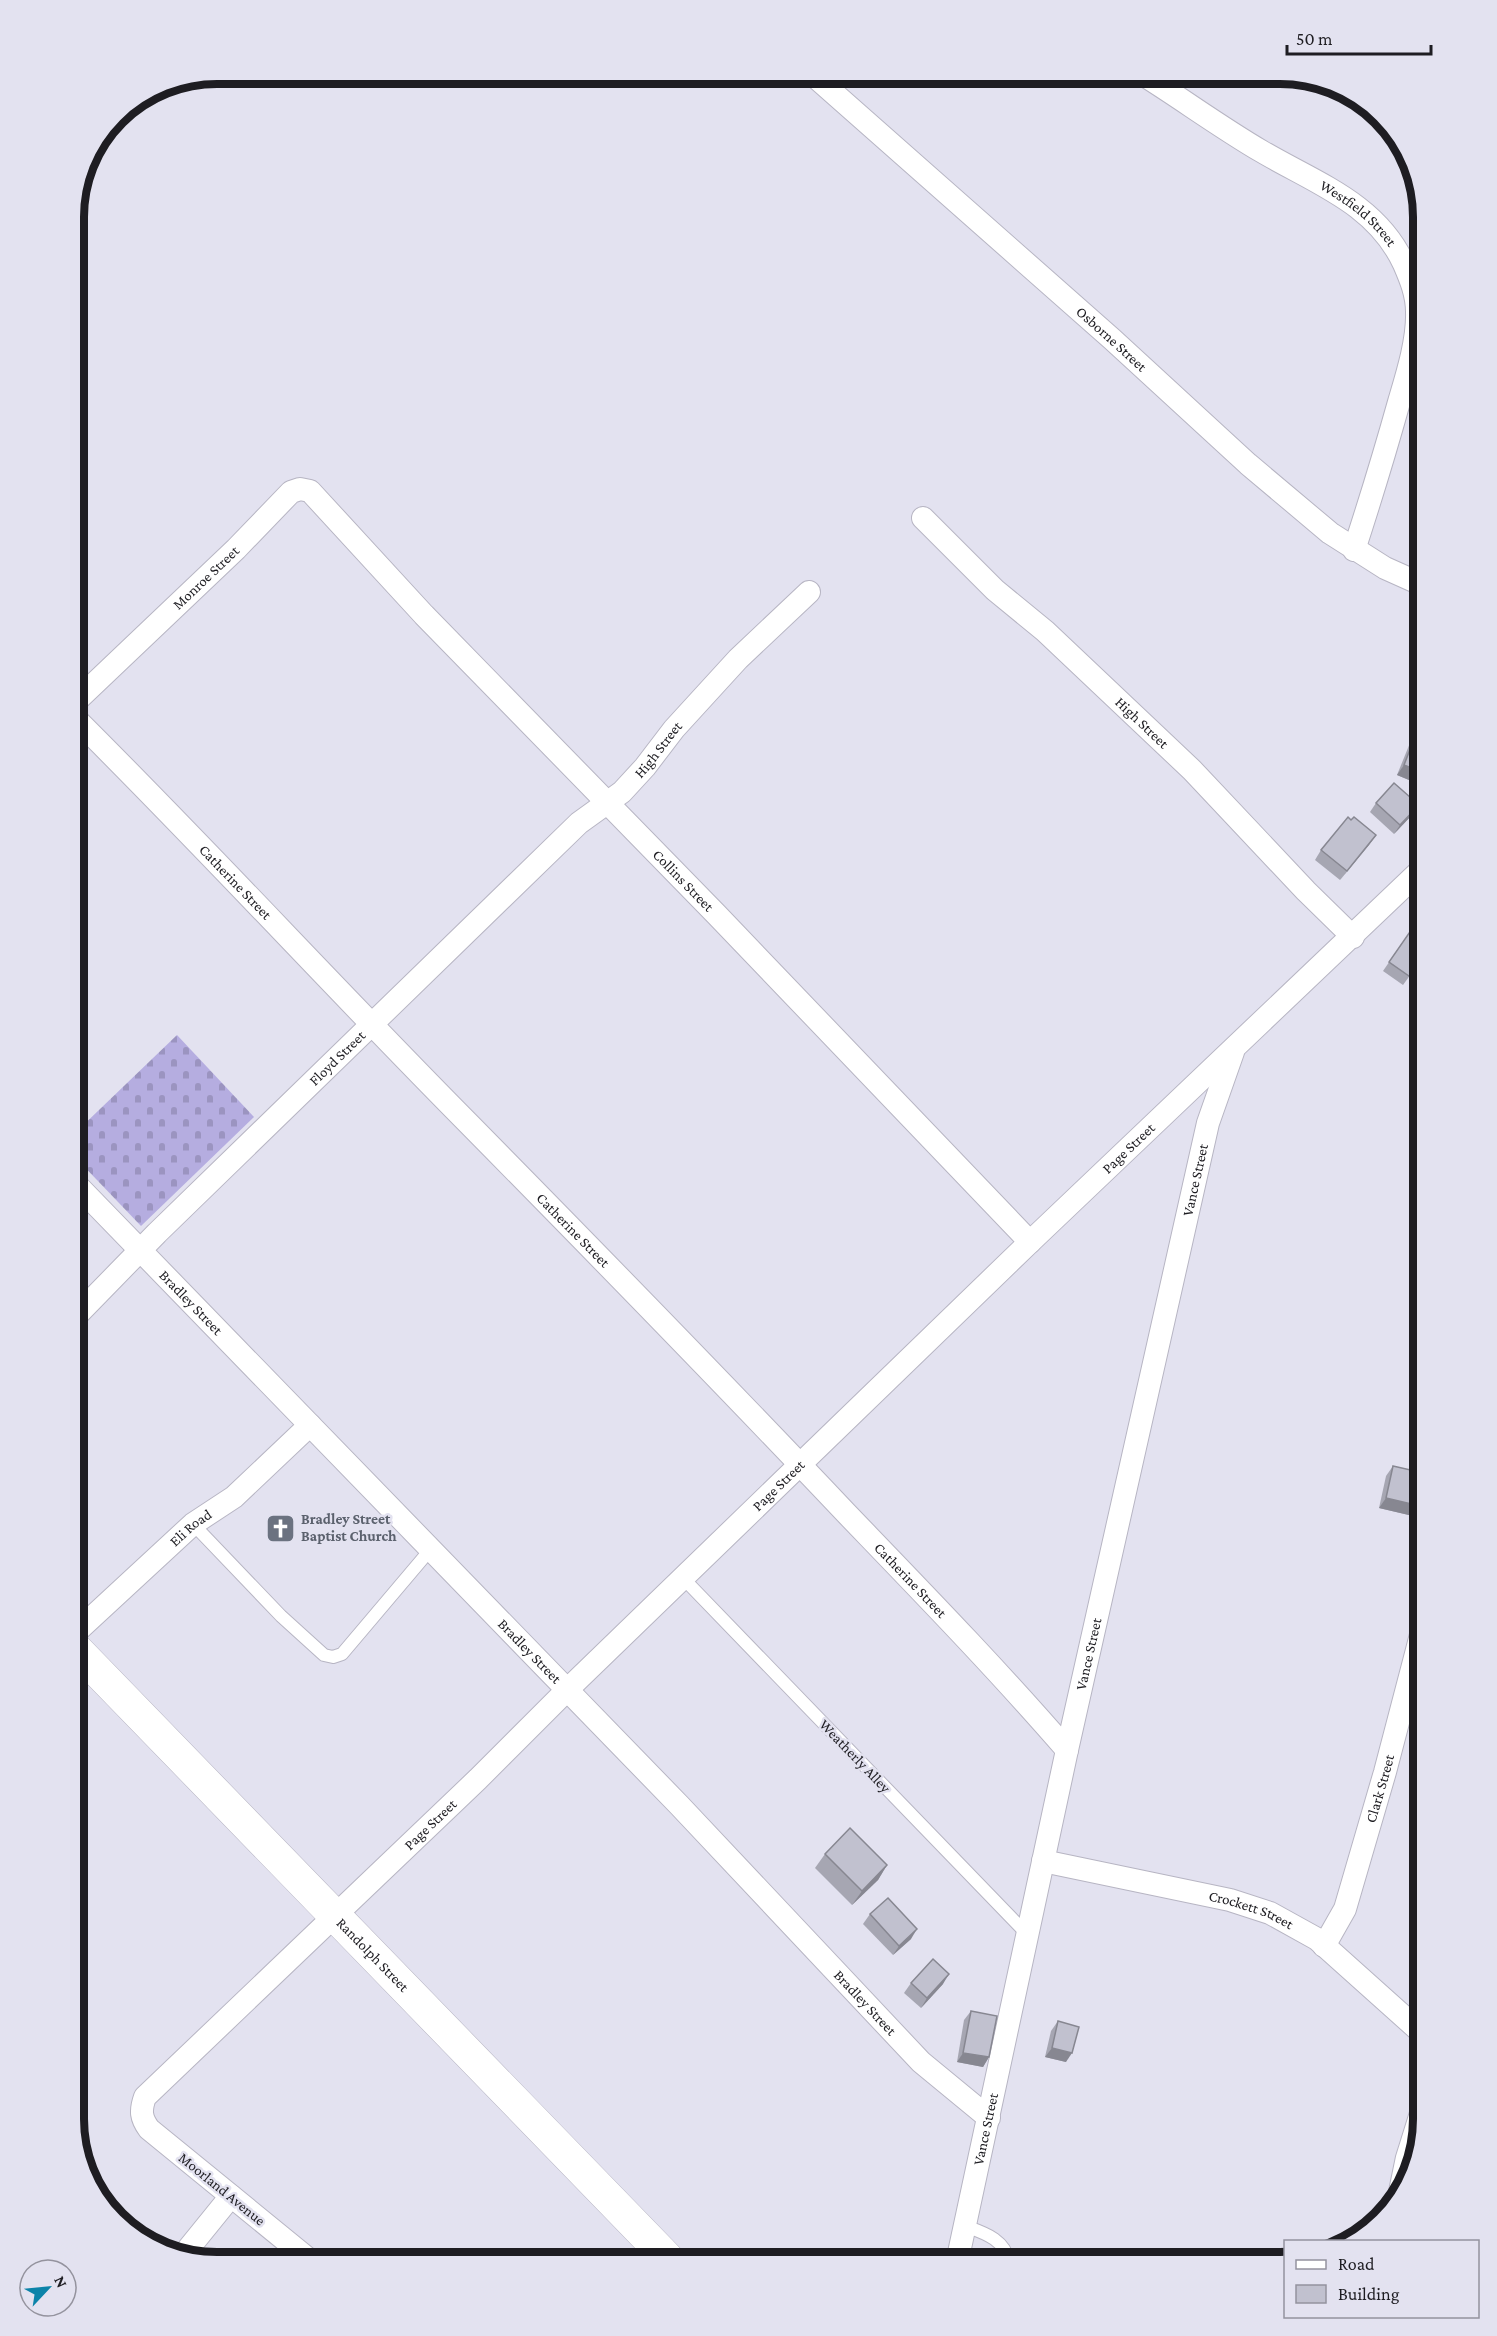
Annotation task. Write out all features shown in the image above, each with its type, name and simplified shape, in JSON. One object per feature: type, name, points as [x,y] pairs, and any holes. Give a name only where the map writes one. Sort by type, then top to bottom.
[{"type":"street","name":"Osborne Street","points":[[823,84],[1104,331],[1248,464],[1330,533],[1354,550],[1385,568],[1413,580]]},
{"type":"street","name":"Westfield Street","points":[[1157,84],[1260,151],[1348,199],[1365,212],[1384,231],[1400,254],[1413,285]]},
{"type":"street","name":"Westfield Street","points":[[1354,550],[1380,470],[1408,369],[1413,342]]},
{"type":"street","name":"Monroe Street","points":[[84,693],[236,549],[291,492],[300,489],[310,491],[339,520]]},
{"type":"street","name":"High Street","points":[[923,518],[995,590],[1045,632],[1192,771],[1305,891],[1353,937]]},
{"type":"street","name":"Collins Street","points":[[339,520],[424,615],[724,923],[1029,1242]]},
{"type":"street","name":"High Street","points":[[606,803],[622,792],[645,767],[674,729],[738,659],[809,592]]},
{"type":"street","name":"Catherine Street","points":[[84,727],[252,898],[370,1025],[610,1267],[801,1465],[1014,1689],[1067,1750]]},
{"type":"street","name":"Floyd Street","points":[[84,1308],[370,1025],[579,823],[606,803]]},
{"type":"street","name":"Page Street","points":[[141,2109],[145,2097],[478,1779],[1029,1242],[1413,879]]},
{"type":"street","name":"Vance Street","points":[[959,2252],[1067,1750],[1208,1123],[1235,1048]]},
{"type":"street","name":"Bradley Street","points":[[84,1192],[793,1924],[921,2062],[989,2118]]},
{"type":"street","name":"Eli Road","points":[[84,1625],[193,1524],[234,1497],[310,1425]]},
{"type":"street","name":"Randolph Street","points":[[84,1657],[661,2252]]},
{"type":"street","name":"Clark Street","points":[[1324,1946],[1345,1909],[1413,1668]]},
{"type":"street","name":"Crockett Street","points":[[1044,1861],[1230,1900],[1270,1913],[1300,1928],[1324,1946],[1413,2024]]},
{"type":"street","name":"Moorland Avenue","points":[[141,2109],[142,2119],[149,2129],[300,2252]]},
{"type":"street","points":[[188,2248],[231,2196]]},
{"type":"lane","points":[[193,1524],[282,1616],[324,1655],[333,1657],[342,1654],[430,1550]]},
{"type":"lane","name":"Weatherly Alley","points":[[683,1578],[1027,1934]]},
{"type":"lane","points":[[965,2226],[991,2236],[1001,2245],[1004,2252]]},
{"type":"green space","points":[[177,1035],[254,1117],[141,1226],[84,1166],[84,1124]]},
{"type":"building","points":[[1413,742],[1413,769],[1404,765]]},
{"type":"building","points":[[1394,783],[1413,800],[1413,811],[1400,825],[1376,803]]},
{"type":"building","points":[[1348,817],[1351,820],[1354,817],[1376,835],[1347,871],[1321,850]]},
{"type":"building","points":[[1413,927],[1413,971],[1409,976],[1389,962]]},
{"type":"building","points":[[1393,1466],[1413,1471],[1413,1504],[1386,1498]]},
{"type":"building","points":[[850,1828],[887,1865],[862,1891],[825,1854]]},
{"type":"building","points":[[888,1898],[917,1929],[899,1946],[870,1914]]},
{"type":"building","points":[[933,1959],[949,1974],[927,1998],[911,1983]]},
{"type":"building","points":[[971,2011],[997,2016],[989,2057],[963,2053]]},
{"type":"building","points":[[1058,2021],[1079,2027],[1072,2053],[1052,2048]]},
{"type":"place","name":"Bradley Street Baptist Church","points":[[280,1528]]}]
